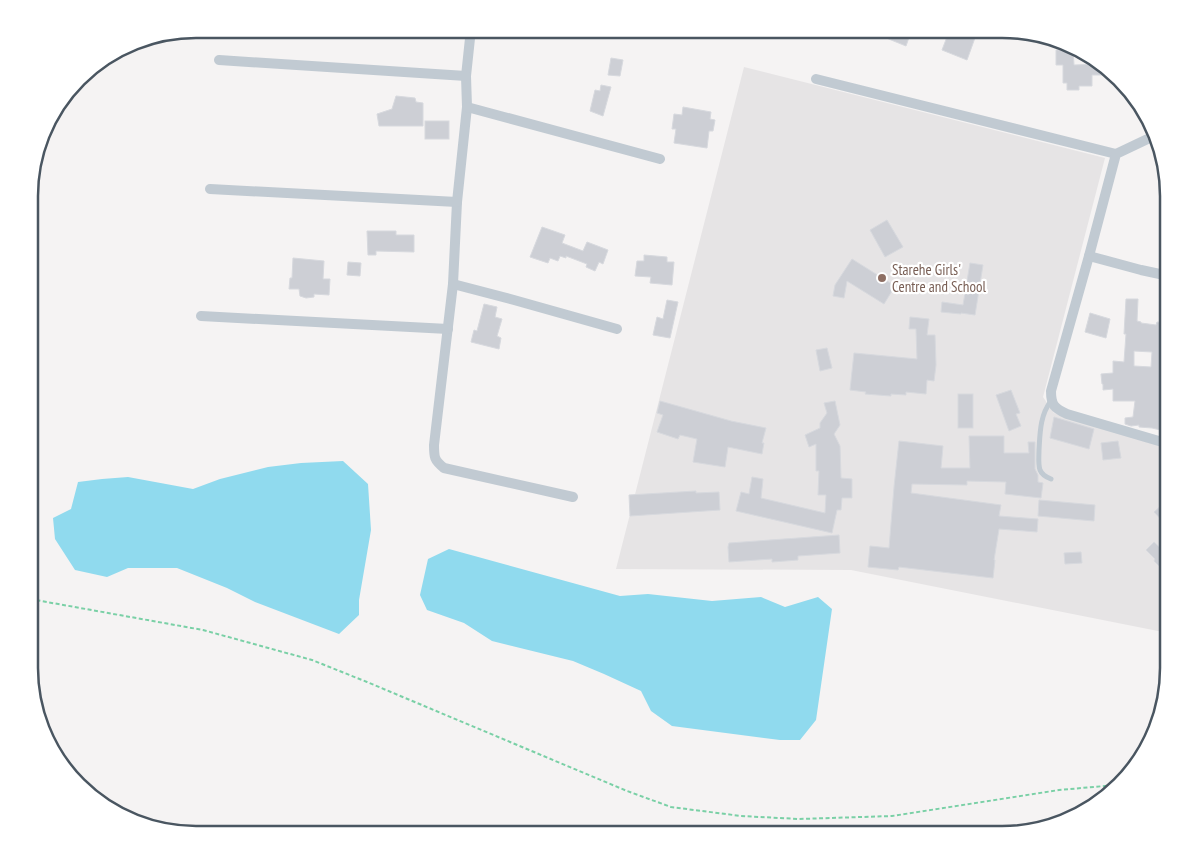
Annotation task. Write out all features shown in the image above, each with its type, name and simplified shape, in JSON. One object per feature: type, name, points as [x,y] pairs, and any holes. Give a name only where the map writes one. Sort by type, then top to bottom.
[{"type":"street","points":[[470,38],[466,76],[467,107],[458,202],[454,284],[434,455],[437,462],[444,468],[573,497]]},
{"type":"street","points":[[219,60],[466,76]]},
{"type":"street","points":[[816,79],[1116,154],[1149,138]]},
{"type":"street","points":[[467,107],[660,159]]},
{"type":"street","points":[[1116,154],[1051,391],[1051,401],[1056,409],[1067,414],[1160,441]]},
{"type":"street","points":[[210,189],[458,202]]},
{"type":"street","points":[[1088,256],[1160,274]]},
{"type":"street","points":[[454,284],[617,329]]},
{"type":"street","points":[[201,316],[448,329]]},
{"type":"lane","points":[[1051,401],[1041,426],[1038,463],[1040,471],[1052,479]]},
{"type":"path","points":[[38,599],[202,630],[312,660],[627,791],[671,807],[741,816],[799,819],[892,816],[1058,790],[1108,786]]},
{"type":"shaded area","name":"Starehe Girls' Centre and School","points":[[744,67],[1105,158],[1043,397],[1054,413],[1160,446],[1160,631],[851,570],[616,569]]},
{"type":"water","points":[[343,461],[368,484],[371,530],[359,600],[359,615],[339,634],[255,602],[227,588],[177,568],[128,568],[107,577],[75,570],[55,539],[53,518],[71,509],[78,482],[128,477],[193,489],[220,479],[268,467]]},
{"type":"water","points":[[449,549],[620,596],[648,594],[712,601],[761,597],[785,607],[818,597],[832,609],[816,720],[800,740],[780,740],[672,726],[651,711],[641,691],[573,661],[492,641],[464,623],[427,610],[420,595],[428,559]]},
{"type":"building","points":[[886,38],[909,38],[906,46]]},
{"type":"building","points":[[947,38],[975,38],[967,60],[942,50]]},
{"type":"building","points":[[1056,50],[1062,50],[1073,55],[1074,65],[1090,64],[1099,70],[1102,75],[1092,75],[1092,86],[1079,86],[1079,90],[1067,90],[1067,83],[1063,83],[1063,65],[1056,65]]},
{"type":"building","points":[[611,58],[623,60],[620,76],[608,75]]},
{"type":"building","points":[[601,85],[611,87],[603,116],[590,111],[595,90],[600,91]]},
{"type":"building","points":[[396,96],[415,98],[416,102],[423,103],[423,126],[379,126],[377,114],[392,109]]},
{"type":"building","points":[[683,107],[711,112],[710,119],[715,120],[713,131],[709,131],[707,148],[674,143],[676,129],[672,129],[674,114],[682,115]]},
{"type":"building","points":[[425,121],[449,121],[449,139],[425,139]]},
{"type":"building","points":[[887,220],[903,247],[885,257],[870,230]]},
{"type":"building","points":[[542,227],[565,235],[562,243],[583,251],[587,242],[608,250],[603,264],[599,262],[595,271],[586,267],[587,264],[566,256],[566,258],[560,256],[558,261],[550,258],[548,263],[530,257]]},
{"type":"building","points":[[367,231],[396,231],[396,235],[414,235],[414,252],[376,251],[376,255],[368,255]]},
{"type":"building","points":[[644,255],[667,257],[667,262],[674,262],[672,285],[650,283],[651,277],[635,276],[637,261],[644,261]]},
{"type":"building","points":[[293,258],[324,261],[323,279],[330,279],[329,295],[314,294],[314,297],[306,298],[300,296],[299,289],[289,289],[290,278],[292,278]]},
{"type":"building","points":[[852,259],[895,286],[884,304],[847,281],[844,298],[833,296],[835,285]]},
{"type":"building","points":[[348,262],[361,263],[360,276],[347,275]]},
{"type":"building","points":[[970,263],[983,265],[975,315],[941,312],[942,302],[963,305]]},
{"type":"building","points":[[1126,299],[1138,299],[1137,321],[1156,325],[1157,322],[1160,322],[1160,430],[1125,424],[1125,418],[1133,417],[1135,401],[1113,401],[1113,389],[1103,390],[1101,374],[1113,373],[1113,361],[1124,362],[1126,334],[1124,334]],"holes":[[[1134,351],[1152,352],[1151,367],[1134,366]]]},
{"type":"building","points":[[667,300],[678,302],[670,338],[653,335],[657,317],[663,319]]},
{"type":"building","points":[[484,304],[497,307],[495,317],[502,319],[497,336],[501,338],[499,349],[471,342],[474,330],[477,331]]},
{"type":"building","points":[[1090,313],[1110,319],[1106,338],[1085,332]]},
{"type":"building","points":[[910,317],[929,319],[927,335],[935,335],[936,365],[934,381],[927,380],[926,394],[906,392],[906,395],[891,394],[891,396],[865,394],[866,392],[850,390],[854,353],[917,359],[916,329],[909,329]]},
{"type":"building","points":[[827,348],[832,368],[820,371],[816,350]]},
{"type":"building","points":[[1011,390],[1020,413],[1016,414],[1021,426],[1009,431],[996,395]]},
{"type":"building","points":[[958,394],[973,394],[973,428],[958,428]]},
{"type":"building","points":[[660,401],[731,421],[766,428],[762,443],[764,443],[762,454],[728,447],[725,467],[693,462],[697,439],[680,435],[678,439],[657,432],[663,415],[657,413]]},
{"type":"building","points":[[835,401],[840,425],[834,434],[840,446],[841,478],[852,479],[852,498],[842,498],[841,510],[837,510],[832,533],[736,511],[741,492],[749,494],[752,477],[763,479],[761,498],[825,513],[826,495],[818,495],[819,471],[816,471],[816,444],[809,447],[805,435],[820,428],[820,423],[827,413],[824,403]]},
{"type":"building","points":[[1054,417],[1094,429],[1089,449],[1050,438]]},
{"type":"building","points":[[969,436],[1004,436],[1004,453],[1029,453],[1028,442],[1035,442],[1035,469],[1038,475],[1038,482],[1043,483],[1041,498],[1005,494],[1006,482],[967,481],[967,485],[912,484],[911,493],[1001,505],[999,516],[1038,519],[1037,532],[999,529],[993,578],[899,567],[898,570],[868,567],[870,546],[889,548],[899,441],[943,446],[941,468],[970,468]]},
{"type":"building","points":[[1118,441],[1121,458],[1103,460],[1101,443]]},
{"type":"building","points":[[696,491],[696,493],[719,492],[720,510],[630,516],[629,495]]},
{"type":"building","points":[[1039,500],[1095,505],[1094,521],[1038,516]]},
{"type":"building","points":[[1160,507],[1160,518],[1154,512]]},
{"type":"building","points":[[839,535],[840,553],[798,556],[798,560],[772,562],[772,559],[729,562],[729,543]]},
{"type":"building","points":[[1154,542],[1160,548],[1160,567],[1154,561],[1155,559],[1146,550]]},
{"type":"building","points":[[1081,552],[1082,563],[1065,564],[1064,553]]},
{"type":"place","name":"Starehe Girls' Centre and School","points":[[882,278]]}]
